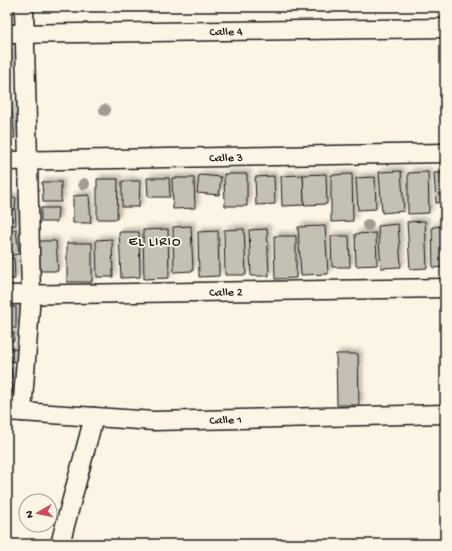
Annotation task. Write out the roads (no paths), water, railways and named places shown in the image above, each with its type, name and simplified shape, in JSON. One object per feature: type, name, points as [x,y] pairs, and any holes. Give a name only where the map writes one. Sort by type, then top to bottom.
[{"type":"street","points":[[15,412],[31,295],[24,7]]},
{"type":"street","name":"Calle 4","points":[[7,34],[445,28]]},
{"type":"street","name":"Calle 3","points":[[7,161],[445,153]]},
{"type":"street","name":"Calle 2","points":[[7,295],[445,288]]},
{"type":"street","name":"Calle 1","points":[[15,412],[154,421],[445,414]]},
{"type":"street","points":[[60,544],[94,417]]},
{"type":"district","name":"EL LIRIO","points":[[155,240]]}]
